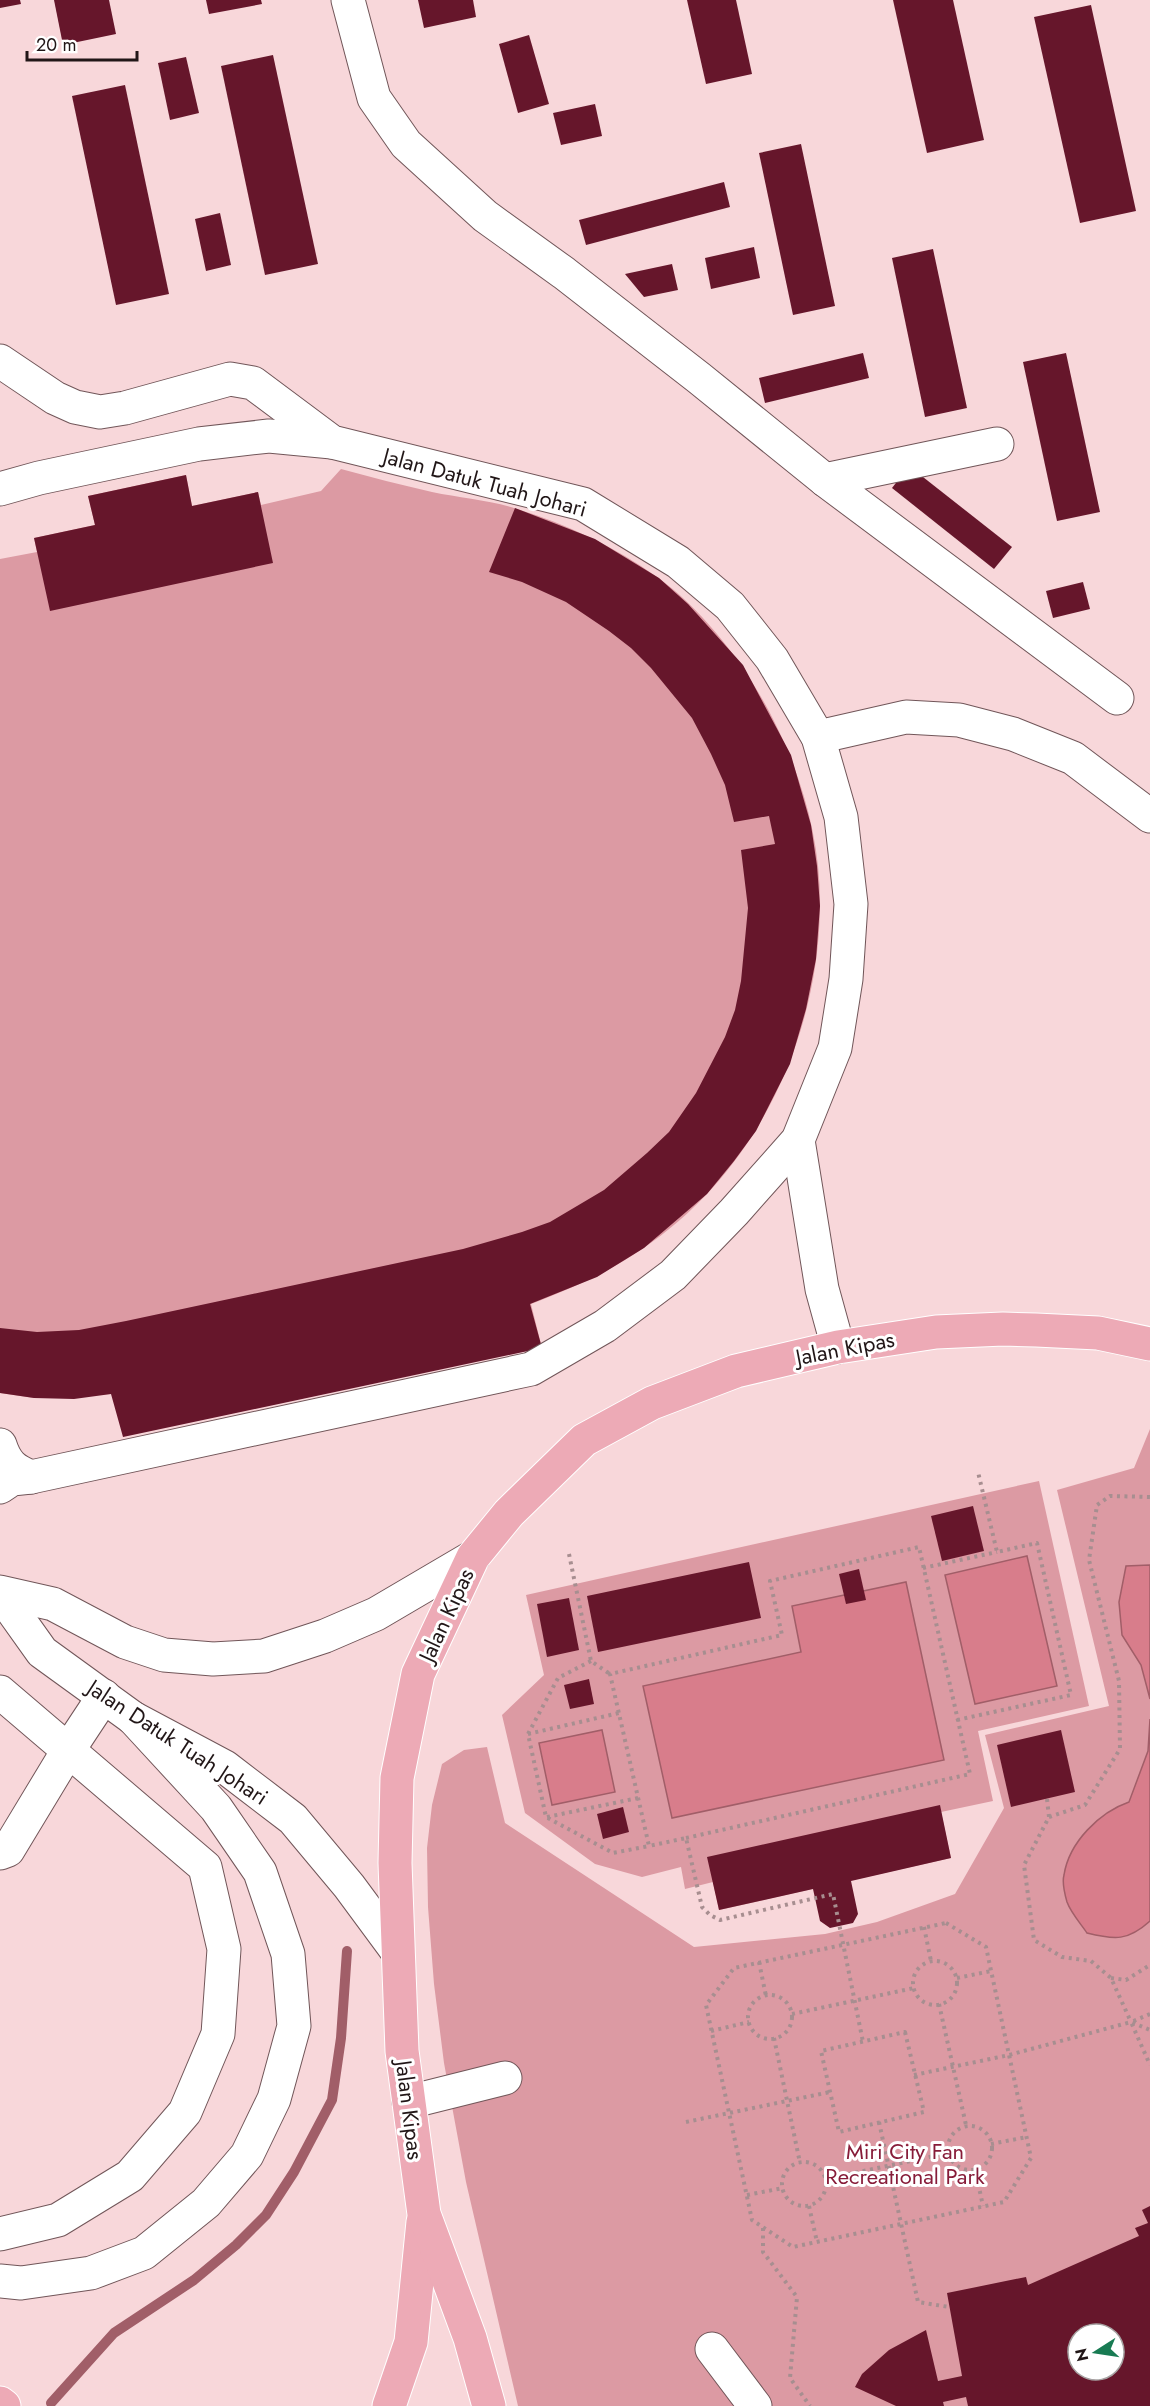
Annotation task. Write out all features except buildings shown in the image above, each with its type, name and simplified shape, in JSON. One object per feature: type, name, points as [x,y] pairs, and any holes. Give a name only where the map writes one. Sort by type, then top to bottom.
[{"type":"main road","name":"Jalan Kipas","points":[[489,2406],[470,2338],[424,2214],[402,2051],[394,1863],[397,1778],[418,1674],[473,1557],[509,1513],[585,1440],[652,1403],[736,1371],[838,1347],[936,1332],[1003,1329],[1098,1333],[1150,1342]]},
{"type":"main road","points":[[389,2406],[411,2342],[424,2214]]},
{"type":"main road","points":[[0,2403],[4,2406]]},
{"type":"lane","points":[[348,0],[374,98],[406,144],[485,216],[564,273],[690,370],[825,480],[1117,698]]},
{"type":"lane","name":"Jalan Datuk Tuah Johari","points":[[0,361],[55,398],[75,407],[100,412],[125,408],[230,379],[253,383],[332,442],[583,504],[678,562],[730,606],[772,658],[818,737],[842,817],[851,904],[846,979],[835,1048],[798,1140]]},
{"type":"lane","points":[[0,489],[39,478],[199,444],[269,436],[332,442]]},
{"type":"lane","points":[[825,480],[997,444]]},
{"type":"lane","points":[[818,737],[906,717],[959,720],[1013,734],[1072,758],[1150,816]]},
{"type":"lane","points":[[798,1140],[822,1289],[838,1347]]},
{"type":"lane","points":[[0,1487],[12,1479],[31,1477],[531,1369],[605,1326],[673,1275],[734,1212],[798,1140]]},
{"type":"lane","points":[[0,1445],[4,1457],[14,1470],[31,1477]]},
{"type":"lane","name":"Jalan Datuk Tuah Johari","points":[[0,1592],[53,1604],[125,1642],[164,1655],[213,1659],[264,1656],[325,1636],[376,1614],[473,1557]]},
{"type":"lane","name":"Jalan Datuk Tuah Johari","points":[[0,1592],[42,1652],[133,1718],[225,1767],[293,1819],[350,1886],[397,1951]]},
{"type":"lane","points":[[0,1692],[205,1867],[224,1949],[218,2034],[185,2112],[130,2176],[58,2220],[0,2234]]},
{"type":"lane","points":[[0,1853],[8,1850],[104,1696]]},
{"type":"lane","points":[[0,2281],[21,2283],[91,2273],[144,2253],[206,2203],[247,2155],[274,2099],[294,2026],[288,1954],[260,1872],[216,1808],[133,1718]]},
{"type":"lane","points":[[409,2102],[505,2078]]},
{"type":"lane","points":[[712,2349],[755,2406]]},
{"type":"path","points":[[978,1472],[996,1552]]},
{"type":"path","points":[[1048,1817],[1085,1805],[1120,1749],[1119,1681],[1089,1560],[1097,1505],[1110,1496],[1150,1497]]},
{"type":"path","points":[[923,1568],[1037,1543],[1071,1695],[957,1720]]},
{"type":"path","points":[[591,1661],[558,1678],[528,1734],[546,1817],[613,1853],[970,1774],[919,1547],[770,1581],[782,1635],[610,1674]]},
{"type":"path","points":[[569,1554],[591,1661],[610,1674],[649,1846]]},
{"type":"path","points":[[528,1734],[619,1713]]},
{"type":"path","points":[[546,1817],[638,1798]]},
{"type":"path","points":[[1047,1799],[1048,1817],[1024,1865],[1034,1940],[1062,1957],[1091,1961],[1111,1978],[1150,2065]]},
{"type":"path","points":[[686,1838],[702,1907],[710,1915],[720,1920],[833,1894],[863,2042]]},
{"type":"path","points":[[945,1923],[986,1947],[1031,2158],[1004,2202],[794,2247],[752,2220],[706,2005],[734,1968],[843,1945],[945,1923]]},
{"type":"path","points":[[924,1928],[931,1961]]},
{"type":"path","points":[[931,1961],[946,1964],[952,1968],[957,1978],[953,1997],[939,2004],[925,2002],[919,1998],[914,1988],[916,1972],[926,1962],[931,1961]]},
{"type":"path","points":[[759,1962],[766,1996]]},
{"type":"path","points":[[1111,1978],[1126,1980],[1150,1965]]},
{"type":"path","points":[[957,1978],[992,1971]]},
{"type":"path","points":[[792,2013],[914,1988]]},
{"type":"path","points":[[766,1996],[780,1997],[790,2007],[792,2013],[789,2028],[785,2033],[774,2038],[760,2035],[749,2022],[753,2003],[766,1996]]},
{"type":"path","points":[[939,2004],[966,2125]]},
{"type":"path","points":[[914,2074],[1009,2055],[1131,2022],[1150,2014]]},
{"type":"path","points":[[711,2031],[749,2022]]},
{"type":"path","points":[[1131,2022],[1150,2030]]},
{"type":"path","points":[[905,2032],[924,2112],[839,2132],[821,2051],[863,2042],[905,2032]]},
{"type":"path","points":[[774,2038],[800,2163]]},
{"type":"path","points":[[686,2122],[830,2092]]},
{"type":"path","points":[[879,2122],[918,2302],[949,2307]]},
{"type":"path","points":[[966,2125],[981,2128],[987,2133],[992,2153],[984,2165],[964,2170],[957,2167],[948,2153],[949,2139],[953,2132],[966,2125]]},
{"type":"path","points":[[991,2144],[1027,2137]]},
{"type":"path","points":[[826,2179],[948,2153]]},
{"type":"path","points":[[800,2163],[811,2163],[818,2166],[826,2179],[825,2192],[816,2203],[809,2206],[794,2204],[788,2200],[783,2188],[783,2178],[790,2166],[800,2163]]},
{"type":"path","points":[[975,2169],[983,2206]]},
{"type":"path","points":[[747,2195],[783,2188]]},
{"type":"path","points":[[809,2206],[817,2242]]},
{"type":"path","points":[[763,2227],[763,2252],[797,2297],[790,2378],[810,2406]]},
{"type":"green space","points":[[341,469],[432,492],[507,506],[572,529],[607,546],[657,577],[692,606],[724,642],[752,682],[774,721],[802,789],[814,836],[820,908],[816,957],[807,1006],[793,1054],[773,1100],[747,1143],[717,1183],[682,1218],[642,1249],[615,1266],[531,1304],[542,1348],[111,1394],[34,1398],[0,1393],[0,559],[37,552],[34,538],[95,525],[88,496],[186,475],[192,506],[258,492],[261,505],[321,491]]},
{"type":"green space","name":"Miri City Fan Recreational Park","points":[[1150,1429],[1150,2406],[772,2406],[770,2398],[752,2406],[518,2406],[466,2182],[444,2063],[434,1984],[428,1907],[427,1848],[432,1805],[442,1764],[464,1750],[487,1747],[505,1823],[694,1947],[825,1934],[877,1922],[955,1894],[1004,1808],[985,1735],[1109,1706],[1057,1490],[1134,1468]]},
{"type":"green space","points":[[1039,1481],[1089,1706],[978,1731],[993,1801],[941,1812],[951,1858],[719,1910],[713,1882],[685,1889],[681,1867],[642,1877],[595,1864],[525,1813],[502,1715],[544,1675],[526,1595]]},
{"type":"shaded area","points":[[1027,1556],[1057,1686],[975,1704],[945,1575]]},
{"type":"shaded area","points":[[1150,1565],[1150,1699],[1141,1665],[1122,1635],[1119,1602],[1126,1566]]},
{"type":"shaded area","points":[[906,1582],[944,1760],[672,1818],[643,1686],[801,1652],[792,1606]]},
{"type":"shaded area","points":[[1150,1719],[1150,1921],[1135,1932],[1121,1937],[1113,1938],[1087,1933],[1067,1902],[1063,1881],[1067,1863],[1079,1840],[1097,1821],[1129,1802],[1148,1751]]},
{"type":"shaded area","points":[[602,1730],[615,1792],[552,1805],[539,1743]]},
{"type":"waterway","points":[[51,2403],[114,2333],[194,2280],[236,2245],[266,2215],[294,2172],[332,2100],[341,2038],[347,1951]]}]
